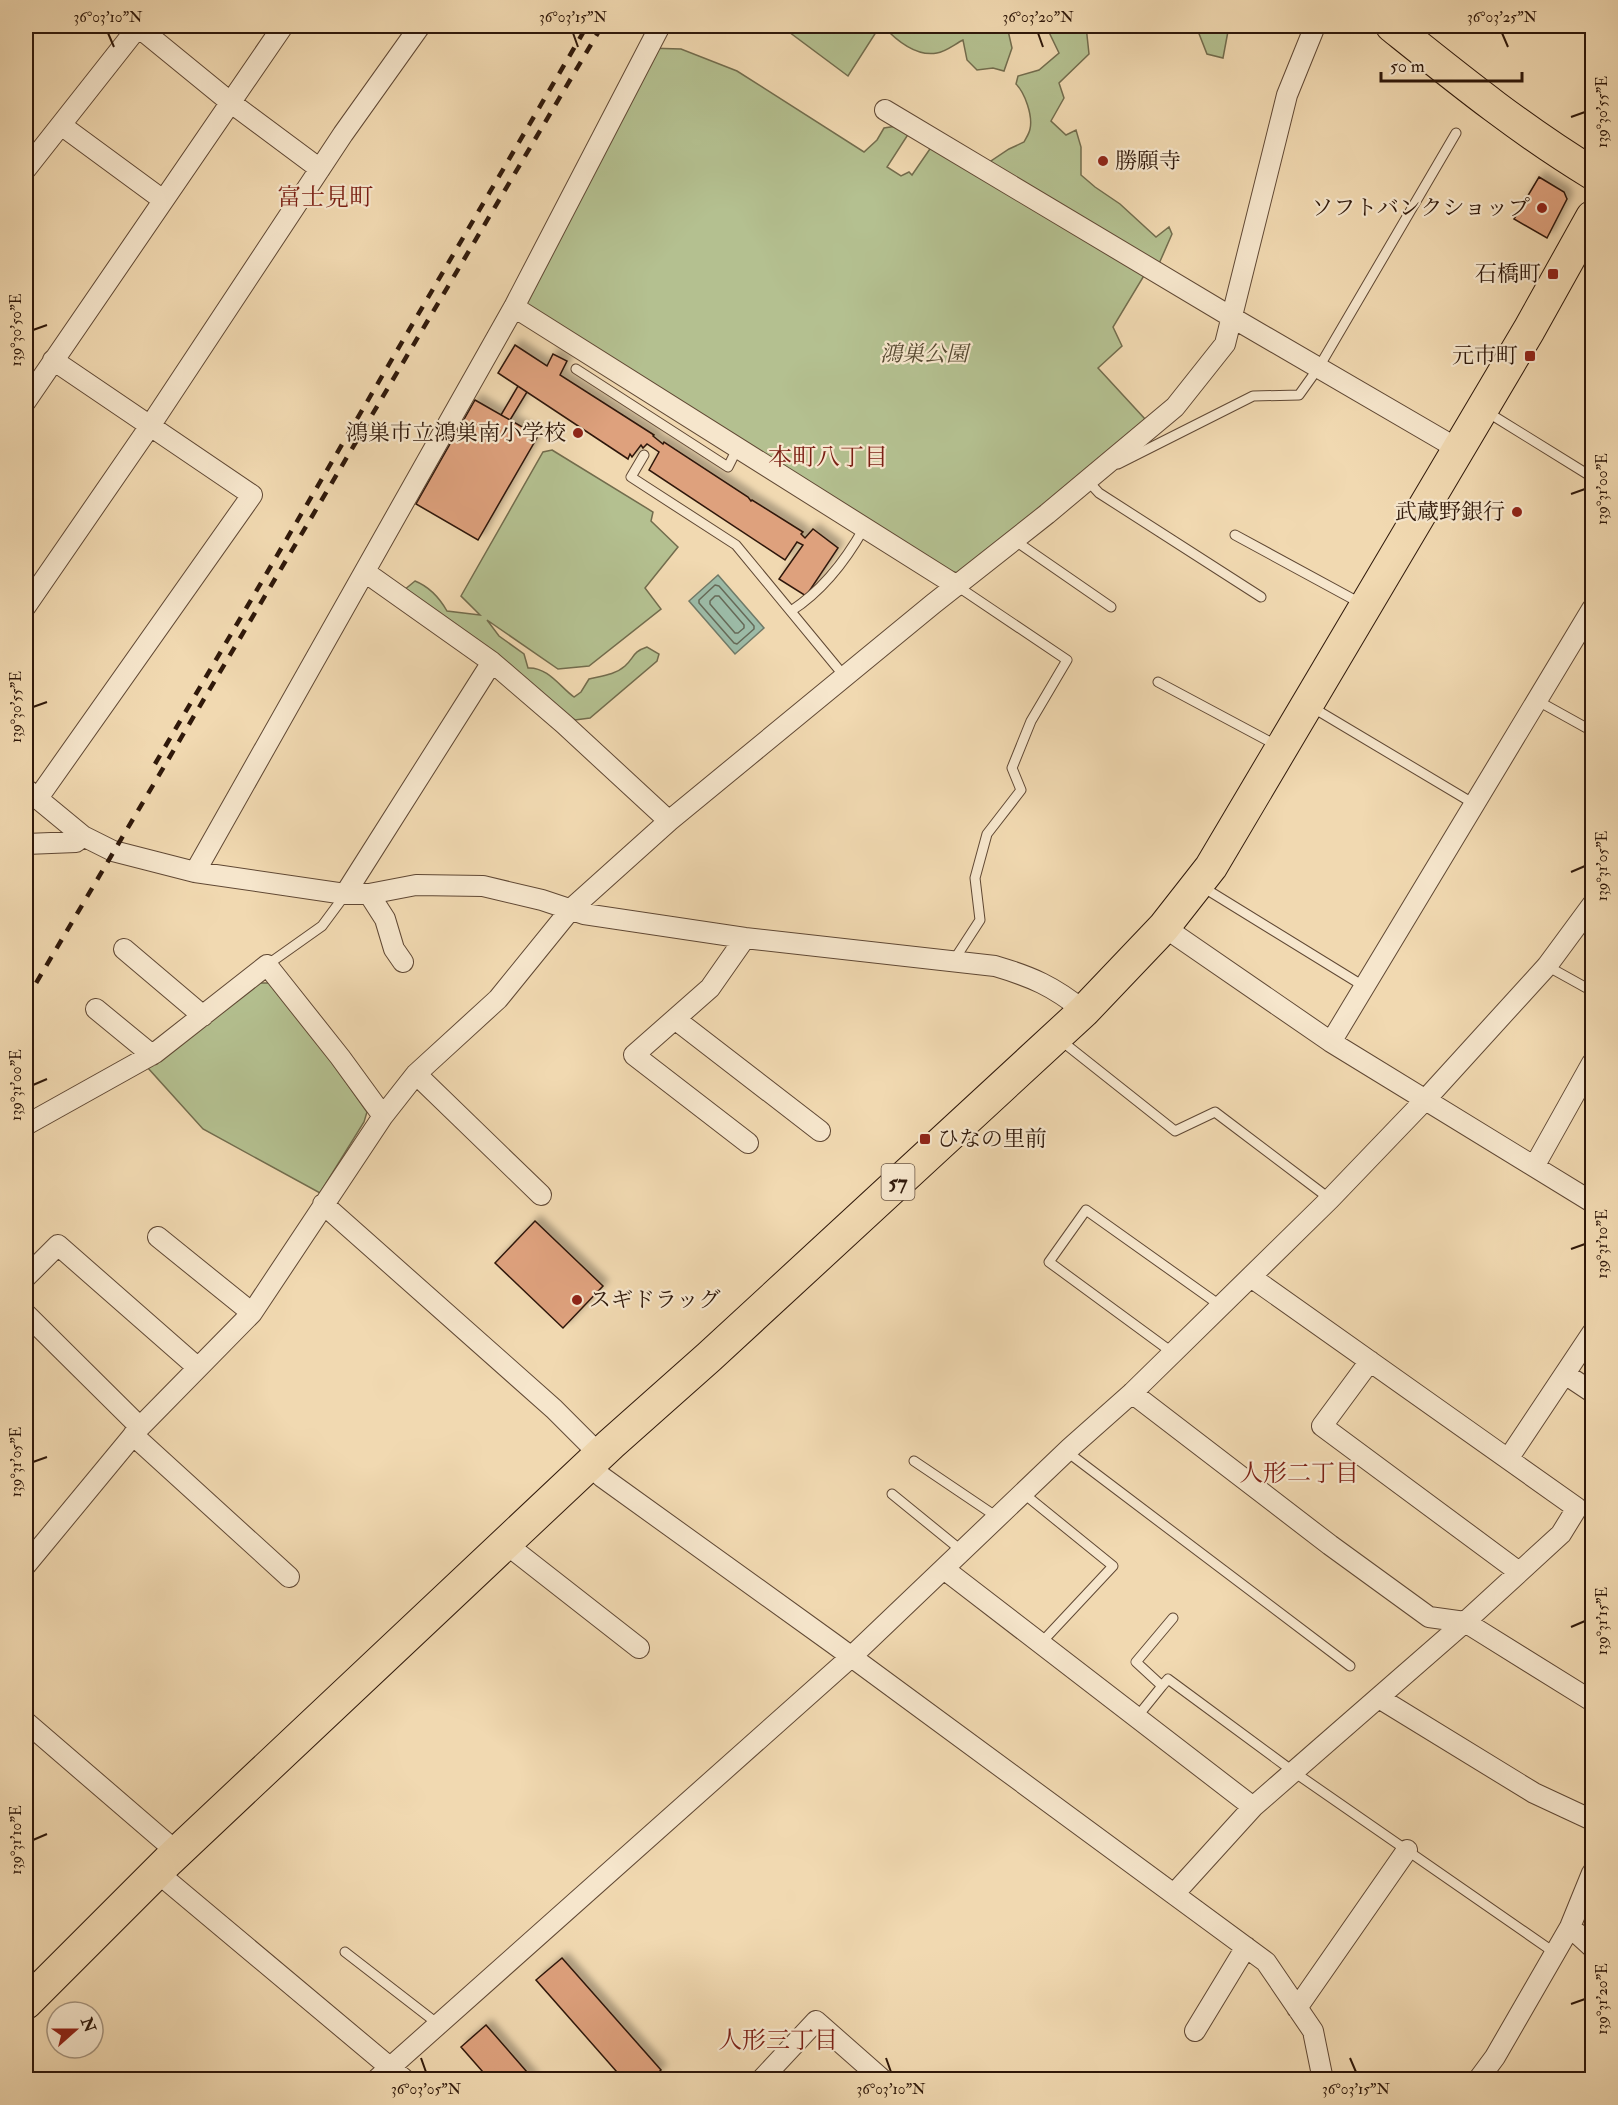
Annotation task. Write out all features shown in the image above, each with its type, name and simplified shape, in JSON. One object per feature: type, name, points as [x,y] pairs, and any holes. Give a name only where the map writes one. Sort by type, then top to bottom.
[{"type":"main road","points":[[1392,26],[1478,96],[1558,152],[1593,173]]},
{"type":"main road","name":"57","points":[[26,2003],[168,1863],[595,1460],[1084,1011],[1164,927],[1211,867],[1593,217]]},
{"type":"street","points":[[26,169],[138,26],[230,102],[320,169]]},
{"type":"street","points":[[26,401],[282,26]]},
{"type":"street","points":[[26,606],[150,426],[320,169],[420,26]]},
{"type":"street","points":[[195,872],[514,307],[660,26]]},
{"type":"street","points":[[26,1565],[137,1431],[252,1313],[383,1116],[416,1074],[498,999],[571,909],[669,821],[1175,407],[1225,344],[1287,95],[1315,26]]},
{"type":"street","points":[[885,110],[1233,318],[1458,449]]},
{"type":"street","points":[[61,125],[163,200]]},
{"type":"street","points":[[514,307],[957,586]]},
{"type":"street","points":[[54,360],[252,495],[32,794],[83,836],[114,851],[195,872],[345,894],[369,894],[416,885],[483,886],[543,900],[584,914],[744,938],[995,966],[1034,978],[1059,991],[1084,1011]]},
{"type":"street","points":[[365,573],[492,662],[564,724],[669,821]]},
{"type":"street","points":[[1331,1042],[1593,609]]},
{"type":"street","points":[[345,894],[492,662]]},
{"type":"street","points":[[26,844],[76,842],[83,836]]},
{"type":"street","points":[[369,894],[385,919],[394,949],[403,962]]},
{"type":"street","points":[[383,2073],[583,1902],[852,1657],[1066,1451],[1132,1393],[1330,1199],[1426,1099],[1547,966],[1593,905]]},
{"type":"street","points":[[1164,927],[1331,1042],[1593,1202]]},
{"type":"street","points":[[744,938],[710,988],[634,1055],[748,1143]]},
{"type":"street","points":[[124,949],[203,1016]]},
{"type":"street","points":[[26,1125],[152,1055],[267,965],[340,1057],[383,1116]]},
{"type":"street","points":[[96,1009],[152,1055]]},
{"type":"street","points":[[675,1019],[820,1131]]},
{"type":"street","points":[[1535,1165],[1593,1063]]},
{"type":"street","points":[[416,1074],[540,1195]]},
{"type":"street","points":[[323,1204],[554,1409],[595,1460],[602,1478],[852,1657],[1266,1962],[1312,2031],[1323,2079]]},
{"type":"street","points":[[158,1237],[252,1313]]},
{"type":"street","points":[[26,1277],[58,1245],[197,1367]]},
{"type":"street","points":[[1174,1894],[1253,1807],[1466,1622],[1561,1534],[1577,1508],[1251,1276]]},
{"type":"street","points":[[26,1314],[137,1431],[289,1577]]},
{"type":"street","points":[[1508,1459],[1593,1333]]},
{"type":"street","points":[[1370,1361],[1323,1426],[1519,1572]]},
{"type":"street","points":[[1565,1374],[1593,1392]]},
{"type":"street","points":[[1132,1393],[1330,1545],[1429,1617],[1466,1622],[1593,1701]]},
{"type":"street","points":[[506,1544],[639,1648]]},
{"type":"street","points":[[944,1569],[1253,1807]]},
{"type":"street","points":[[1379,1698],[1534,1793],[1593,1820]]},
{"type":"street","points":[[26,1722],[383,2073],[405,2079]]},
{"type":"street","points":[[1297,2008],[1407,1850]]},
{"type":"street","points":[[1478,2079],[1495,2057],[1570,1927],[1593,1873]]},
{"type":"street","points":[[1570,1927],[1593,1947]]},
{"type":"street","points":[[1195,2031],[1246,1947]]},
{"type":"street","points":[[761,2079],[816,2020],[883,2079]]},
{"type":"lane","points":[[1261,597],[1099,493],[1094,474],[1253,396],[1299,395],[1319,367],[1456,134]]},
{"type":"lane","points":[[576,369],[728,467],[737,449]]},
{"type":"lane","points":[[1481,409],[1593,477]]},
{"type":"lane","points":[[644,455],[631,477],[736,544],[845,677]]},
{"type":"lane","points":[[791,611],[806,602],[847,557],[864,528]]},
{"type":"lane","points":[[1235,535],[1364,605]]},
{"type":"lane","points":[[1014,540],[1111,608]]},
{"type":"lane","points":[[954,960],[980,920],[975,878],[987,834],[1021,790],[1012,768],[1031,721],[1067,660],[957,586]]},
{"type":"lane","points":[[1158,682],[1281,748]]},
{"type":"lane","points":[[1538,701],[1593,731]]},
{"type":"lane","points":[[1306,704],[1476,805]]},
{"type":"lane","points":[[1198,884],[1365,987]]},
{"type":"lane","points":[[267,965],[322,926],[345,894]]},
{"type":"lane","points":[[1547,966],[1593,991]]},
{"type":"lane","points":[[1056,1036],[1175,1131],[1215,1112],[1330,1199]]},
{"type":"lane","points":[[1173,1353],[1049,1262],[1086,1210],[1221,1306]]},
{"type":"lane","points":[[1066,1451],[1350,1665]]},
{"type":"lane","points":[[914,1461],[997,1517]]},
{"type":"lane","points":[[1023,1493],[1113,1566],[1041,1643]]},
{"type":"lane","points":[[892,1494],[962,1551]]},
{"type":"lane","points":[[1162,1686],[1136,1662],[1173,1618]]},
{"type":"lane","points":[[1137,1717],[1167,1679],[1294,1772],[1555,1953]]},
{"type":"lane","points":[[345,1952],[438,2024]]},
{"type":"green space","points":[[781,26],[880,26],[848,76]]},
{"type":"green space","points":[[883,26],[1007,26],[1012,48],[1004,71],[993,68],[977,70],[967,60],[963,40],[947,50],[929,54],[914,50],[900,42]]},
{"type":"green space","points":[[1046,26],[1086,26],[1089,54],[1059,83],[1064,98],[1051,121],[1066,135],[1076,130],[1081,147],[1081,175],[1120,204],[1156,237],[1169,227],[1172,234],[1158,266],[988,163],[1024,142],[1029,133],[1031,124],[1029,111],[1016,84],[1018,76],[1039,70],[1059,53]]},
{"type":"green space","points":[[1196,26],[1229,26],[1223,58],[1207,54]]},
{"type":"green space","name":"鴻巣公園","points":[[647,48],[681,49],[737,71],[864,152],[877,140],[884,128],[897,126],[909,133],[887,167],[901,176],[909,172],[912,175],[934,143],[1145,274],[1113,327],[1122,346],[1098,368],[1145,419],[1094,466],[961,574],[937,567],[518,306]]},
{"type":"green space","points":[[552,450],[653,512],[651,521],[678,547],[645,588],[661,609],[589,666],[558,669],[487,620],[499,636],[524,654],[528,668],[548,674],[574,697],[581,692],[589,679],[608,675],[621,669],[642,649],[647,647],[659,654],[657,661],[590,718],[575,720],[546,701],[403,591],[415,581],[434,593],[447,611],[480,615],[461,596],[543,452]]},
{"type":"green space","points":[[260,983],[269,983],[327,1055],[367,1112],[364,1122],[320,1193],[203,1129],[148,1068]]},
{"type":"water","points":[[718,575],[764,628],[735,654],[689,601]]},
{"type":"building","points":[[1539,177],[1564,192],[1567,199],[1547,238],[1514,219]]},
{"type":"building","points":[[515,345],[547,366],[553,354],[567,361],[560,375],[751,501],[803,532],[801,534],[805,538],[813,529],[838,548],[806,596],[779,579],[803,545],[797,542],[785,560],[649,470],[659,452],[647,444],[643,448],[641,445],[632,457],[630,454],[628,459],[498,373]]},
{"type":"building","points":[[518,386],[527,392],[510,420],[501,415]]},
{"type":"building","points":[[475,400],[538,436],[478,540],[416,504]]},
{"type":"building","points":[[535,1221],[603,1286],[563,1328],[495,1263]]},
{"type":"building","points":[[562,1958],[661,2070],[650,2080],[624,2080],[536,1980]]},
{"type":"building","points":[[486,2025],[534,2080],[490,2080],[461,2047]]},
{"type":"railway","points":[[155,764],[587,26]]},
{"type":"railway","points":[[26,1000],[602,26]]},
{"type":"place","name":"勝願寺","points":[[1103,161]]},
{"type":"place","name":"ソフトバンクショップ","points":[[1542,208]]},
{"type":"place","name":"石橋町","points":[[1553,274]]},
{"type":"place","name":"元市町","points":[[1530,356]]},
{"type":"place","name":"鴻巣市立鴻巣南小学校","points":[[578,433]]},
{"type":"place","name":"武蔵野銀行","points":[[1517,512]]},
{"type":"place","name":"ひなの里前","points":[[925,1139]]},
{"type":"place","name":"スギドラッグ","points":[[577,1300]]},
{"type":"district","name":"富士見町","points":[[325,197]]},
{"type":"district","name":"本町八丁目","points":[[828,457]]},
{"type":"district","name":"人形二丁目","points":[[1299,1473]]},
{"type":"district","name":"人形三丁目","points":[[778,2040]]}]
